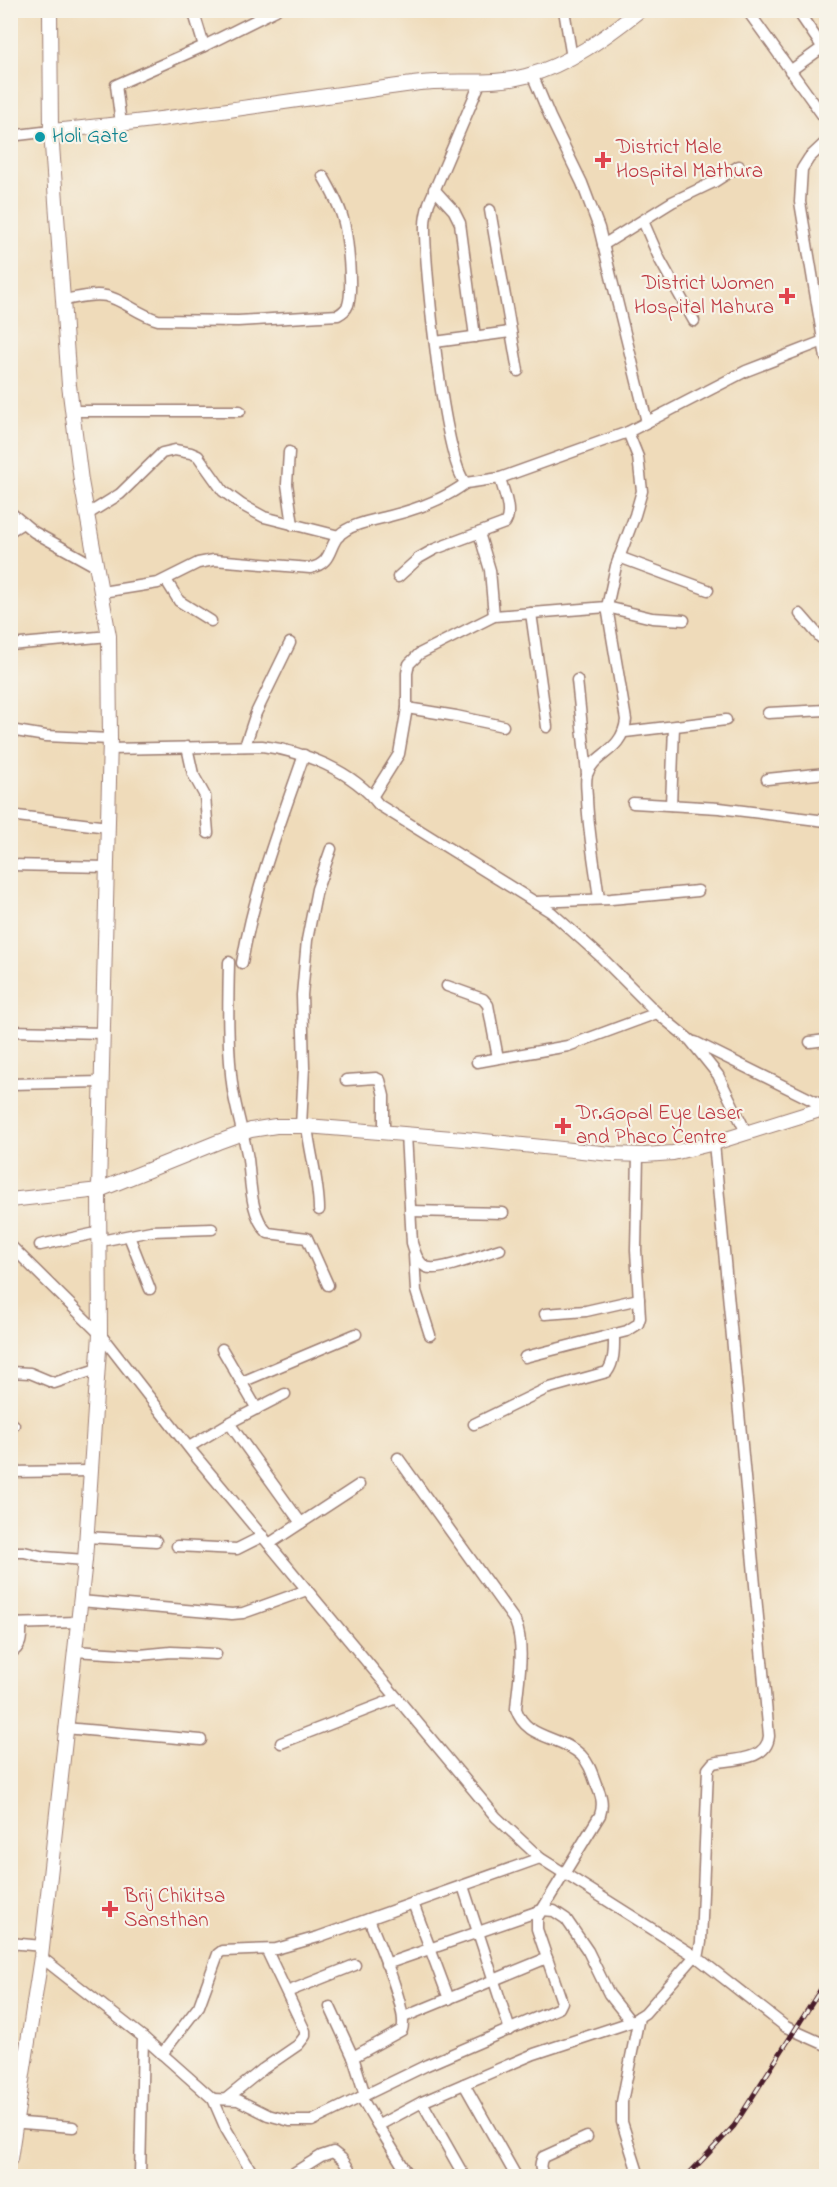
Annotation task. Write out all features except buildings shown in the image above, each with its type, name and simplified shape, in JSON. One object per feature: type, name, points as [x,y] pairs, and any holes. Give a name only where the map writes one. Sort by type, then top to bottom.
[{"type":"street","points":[[10,2159],[13,2123],[42,1951],[85,1560],[100,1334],[99,1190],[110,744],[109,636],[73,411],[51,131],[50,10]]},
{"type":"street","points":[[193,10],[204,46]]},
{"type":"street","points":[[121,124],[116,85],[204,46],[276,10]]},
{"type":"street","points":[[564,10],[572,58]]},
{"type":"street","points":[[747,10],[826,120]]},
{"type":"street","points":[[790,71],[825,46],[797,10]]},
{"type":"street","points":[[10,136],[121,124],[423,82],[480,83],[532,74],[572,58],[637,12]]},
{"type":"street","points":[[532,74],[582,183],[599,228],[647,422]]},
{"type":"street","points":[[466,483],[458,472],[441,391],[425,222],[434,189],[480,83]]},
{"type":"street","points":[[826,142],[809,158],[802,169],[800,202],[825,340],[826,358]]},
{"type":"street","points":[[603,245],[672,202],[714,182],[739,166]]},
{"type":"street","points":[[63,300],[99,295],[109,296],[147,317],[158,320],[238,321],[338,315],[344,312],[349,302],[346,232],[338,204],[323,176]]},
{"type":"street","points":[[434,189],[454,211],[460,223],[475,336]]},
{"type":"street","points":[[490,210],[518,371]]},
{"type":"street","points":[[643,221],[660,260],[694,321]]},
{"type":"street","points":[[435,342],[510,332]]},
{"type":"street","points":[[102,592],[149,586],[198,563],[214,560],[317,567],[327,560],[339,536],[348,529],[430,504],[451,494],[466,483],[500,478],[628,432],[746,370],[825,340]]},
{"type":"street","points":[[73,411],[240,411]]},
{"type":"street","points":[[587,774],[625,732],[626,720],[607,607],[619,557],[636,515],[642,491],[638,456],[628,432]]},
{"type":"street","points":[[88,514],[120,494],[162,453],[175,450],[198,456],[218,485],[243,505],[272,520],[339,536]]},
{"type":"street","points":[[289,452],[287,484],[293,525]]},
{"type":"street","points":[[398,577],[420,558],[435,549],[501,525],[508,519],[500,478]]},
{"type":"street","points":[[10,512],[34,532],[97,567]]},
{"type":"street","points":[[10,531],[23,523]]},
{"type":"street","points":[[479,533],[490,570],[494,616]]},
{"type":"street","points":[[619,557],[708,590]]},
{"type":"street","points":[[166,579],[179,601],[211,621]]},
{"type":"street","points":[[372,797],[399,754],[406,708],[407,673],[414,658],[494,616],[607,607],[652,618],[684,620]]},
{"type":"street","points":[[531,613],[547,727]]},
{"type":"street","points":[[800,614],[826,641]]},
{"type":"street","points":[[10,645],[109,636]]},
{"type":"street","points":[[245,746],[256,713],[290,643]]},
{"type":"street","points":[[577,680],[587,774],[587,808],[599,899]]},
{"type":"street","points":[[406,708],[503,726]]},
{"type":"street","points":[[768,713],[826,710]]},
{"type":"street","points":[[625,732],[726,720]]},
{"type":"street","points":[[671,805],[674,727]]},
{"type":"street","points":[[10,730],[110,744],[187,747],[245,746],[285,749],[337,770],[372,797],[378,805],[551,912],[600,955],[657,1013],[690,1040],[718,1075],[746,1132]]},
{"type":"street","points":[[187,747],[190,764],[205,796],[208,833]]},
{"type":"street","points":[[242,963],[247,930],[304,755]]},
{"type":"street","points":[[767,779],[826,773]]},
{"type":"street","points":[[633,803],[826,821]]},
{"type":"street","points":[[16,816],[108,827]]},
{"type":"street","points":[[319,1210],[319,1194],[304,1126],[302,995],[307,940],[317,889],[331,849]]},
{"type":"street","points":[[10,865],[107,867]]},
{"type":"street","points":[[534,902],[698,891]]},
{"type":"street","points":[[229,962],[228,1037],[233,1091],[243,1133],[254,1206],[262,1228],[268,1233],[307,1238],[328,1285]]},
{"type":"street","points":[[447,986],[483,999],[488,1005],[498,1058]]},
{"type":"street","points":[[477,1062],[568,1046],[657,1013]]},
{"type":"street","points":[[10,1031],[104,1033]]},
{"type":"street","points":[[690,1040],[826,1108]]},
{"type":"street","points":[[810,1042],[826,1040]]},
{"type":"street","points":[[346,1080],[376,1078],[380,1080],[384,1096],[384,1132]]},
{"type":"street","points":[[10,1084],[102,1082]]},
{"type":"street","points":[[10,1200],[99,1190],[243,1133],[276,1126],[384,1132],[611,1155],[638,1155],[673,1153],[714,1143],[826,1108]]},
{"type":"street","points":[[406,1134],[415,1283],[430,1335]]},
{"type":"street","points":[[377,2124],[384,2123],[423,2102],[534,2054],[635,2019],[696,1957],[701,1942],[708,1769],[713,1763],[756,1755],[764,1751],[769,1744],[714,1143]]},
{"type":"street","points":[[525,1357],[627,1331],[638,1324],[636,1250],[638,1155]]},
{"type":"street","points":[[410,1211],[503,1213]]},
{"type":"street","points":[[40,1245],[101,1236],[129,1236],[151,1232],[212,1228]]},
{"type":"street","points":[[129,1236],[150,1289]]},
{"type":"street","points":[[10,1245],[100,1334],[189,1447],[495,1816],[540,1858],[696,1957],[786,2027],[826,2045]]},
{"type":"street","points":[[414,1251],[422,1264],[432,1269],[500,1249]]},
{"type":"street","points":[[545,1314],[585,1311],[639,1299]]},
{"type":"street","points":[[242,1383],[356,1334]]},
{"type":"street","points":[[474,1424],[546,1389],[608,1372],[613,1358],[614,1334]]},
{"type":"street","points":[[222,1349],[257,1409]]},
{"type":"street","points":[[10,1372],[30,1373],[54,1383],[97,1369]]},
{"type":"street","points":[[189,1447],[285,1394]]},
{"type":"street","points":[[229,1423],[301,1523]]},
{"type":"street","points":[[213,2099],[238,2100],[268,2115],[303,2122],[312,2121],[427,2065],[559,2008],[562,2002],[537,1929],[537,1918],[590,1832],[603,1807],[601,1797],[589,1766],[582,1756],[571,1747],[532,1730],[518,1717],[516,1708],[521,1649],[520,1633],[515,1621],[398,1458]]},
{"type":"street","points":[[10,1472],[91,1471]]},
{"type":"street","points":[[177,1546],[237,1549],[266,1540],[301,1523],[359,1485]]},
{"type":"street","points":[[86,1537],[156,1541]]},
{"type":"street","points":[[10,1552],[85,1560]]},
{"type":"street","points":[[80,1601],[232,1614],[307,1590]]},
{"type":"street","points":[[10,1653],[21,1643],[16,1624],[78,1622]]},
{"type":"street","points":[[74,1652],[140,1655],[171,1652],[216,1653]]},
{"type":"street","points":[[281,1743],[397,1698]]},
{"type":"street","points":[[65,1728],[201,1740]]},
{"type":"street","points":[[162,2054],[199,2006],[218,1954],[222,1951],[267,1951],[318,1937],[540,1858]]},
{"type":"street","points":[[463,1886],[510,2030]]},
{"type":"street","points":[[413,1903],[449,1999]]},
{"type":"street","points":[[386,1964],[542,1910],[554,1911],[566,1919],[588,1951],[609,1994],[635,2019]]},
{"type":"street","points":[[353,2057],[402,2030],[404,2024],[400,2003],[369,1919]]},
{"type":"street","points":[[10,1943],[42,1951],[213,2099],[226,2129],[254,2176]]},
{"type":"street","points":[[226,2099],[303,2040],[305,2031],[267,1951]]},
{"type":"street","points":[[404,2017],[547,1958]]},
{"type":"street","points":[[287,1992],[355,1965]]},
{"type":"street","points":[[330,2007],[353,2057],[363,2096],[377,2124],[409,2176]]},
{"type":"street","points":[[635,2019],[622,2102],[622,2122],[639,2176]]},
{"type":"street","points":[[140,2176],[142,2037]]},
{"type":"street","points":[[464,2084],[516,2176]]},
{"type":"street","points":[[423,2102],[464,2176]]},
{"type":"street","points":[[13,2123],[73,2127]]},
{"type":"street","points":[[544,2176],[540,2169],[543,2157],[587,2136]]},
{"type":"street","points":[[289,2176],[321,2156],[333,2152],[342,2158],[354,2176]]},
{"type":"railway","points":[[687,2176],[734,2126],[826,1981]]},
{"type":"place","name":"Holi Gate","points":[[40,137]]},
{"type":"place","name":"District Male Hospital Mathura","points":[[603,160]]},
{"type":"place","name":"District Women Hospital Mahura","points":[[787,296]]},
{"type":"place","name":"Dr.Gopal Eye Laser and Phaco Centre","points":[[563,1126]]},
{"type":"place","name":"Brij Chikitsa Sansthan","points":[[110,1909]]}]
